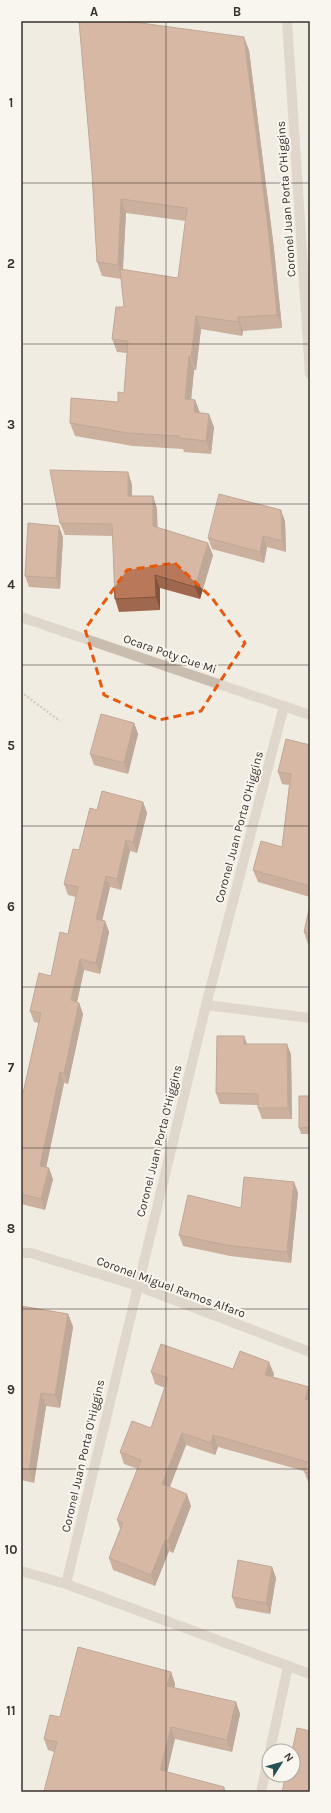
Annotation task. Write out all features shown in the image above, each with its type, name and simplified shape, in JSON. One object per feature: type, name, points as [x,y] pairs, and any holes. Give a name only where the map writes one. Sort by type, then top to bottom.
[{"type":"street","name":"Coronel Juan Porta O'Higgins","points":[[287,21],[310,374]]},
{"type":"street","name":"Ocara Poty Cue Mi","points":[[21,617],[310,715]]},
{"type":"street","name":"Coronel Juan Porta O'Higgins","points":[[66,1584],[206,1005],[284,706]]},
{"type":"street","points":[[206,1005],[310,1018]]},
{"type":"street","name":"Coronel Miguel Ramos Alfaro","points":[[21,1253],[31,1253],[138,1286],[310,1352]]},
{"type":"street","points":[[21,1571],[66,1584],[310,1674]]},
{"type":"street","points":[[272,1743],[288,1666]]},
{"type":"path","points":[[21,692],[60,721]]},
{"type":"highlighted area","points":[[175,563],[212,598],[245,643],[201,711],[159,720],[104,695],[85,629],[127,570]]},
{"type":"building","points":[[79,21],[126,21],[244,37],[269,236],[277,315],[238,317],[238,322],[196,316],[191,357],[189,356],[185,399],[195,400],[194,412],[209,414],[206,441],[179,438],[179,436],[128,433],[70,423],[71,398],[118,402],[118,392],[124,393],[128,341],[112,339],[116,307],[124,307],[120,269],[178,278],[187,208],[121,199],[118,265],[97,262],[92,172]]},
{"type":"building","points":[[50,470],[128,472],[128,496],[153,496],[153,526],[208,543],[195,587],[155,575],[156,597],[115,599],[112,524],[60,523]]},
{"type":"building","points":[[219,494],[281,510],[282,541],[263,536],[260,552],[208,538]]},
{"type":"building","points":[[28,523],[59,526],[56,578],[25,576]]},
{"type":"building","points":[[101,714],[134,723],[124,763],[90,754]]},
{"type":"building","points":[[286,739],[310,745],[310,886],[253,870],[261,841],[282,847],[291,774],[278,772]]},
{"type":"building","points":[[102,791],[143,802],[133,842],[126,840],[117,879],[106,876],[96,919],[105,921],[96,963],[80,959],[71,1000],[79,1003],[64,1073],[60,1072],[40,1166],[49,1168],[41,1199],[21,1194],[21,1092],[23,1093],[41,1013],[30,1011],[39,973],[51,976],[60,932],[68,934],[78,887],[64,884],[73,849],[79,850],[90,808],[97,810]]},
{"type":"building","points":[[310,905],[310,934],[304,932]]},
{"type":"building","points":[[217,1036],[244,1036],[244,1044],[287,1044],[288,1108],[258,1108],[258,1094],[216,1093]]},
{"type":"building","points":[[299,1096],[310,1096],[310,1127],[299,1128]]},
{"type":"building","points":[[244,1177],[294,1182],[287,1252],[226,1245],[179,1235],[188,1195],[241,1208]]},
{"type":"building","points":[[21,1306],[68,1314],[55,1395],[41,1393],[29,1470],[21,1468]]},
{"type":"building","points":[[161,1344],[233,1369],[240,1351],[269,1362],[265,1375],[309,1387],[305,1399],[310,1400],[310,1473],[304,1472],[307,1462],[213,1435],[211,1443],[182,1433],[162,1484],[187,1494],[168,1541],[165,1540],[151,1575],[109,1558],[123,1523],[117,1520],[141,1460],[120,1452],[132,1421],[151,1428],[168,1378],[151,1372]]},
{"type":"building","points":[[238,1560],[272,1567],[266,1603],[232,1597]]},
{"type":"building","points":[[78,1647],[171,1672],[167,1686],[236,1702],[227,1740],[171,1727],[160,1770],[224,1787],[223,1792],[44,1792],[57,1742],[44,1739],[50,1715],[60,1717]]},
{"type":"building","points":[[297,1728],[310,1731],[310,1792],[282,1792],[284,1783],[301,1783],[301,1743],[294,1743]]}]
